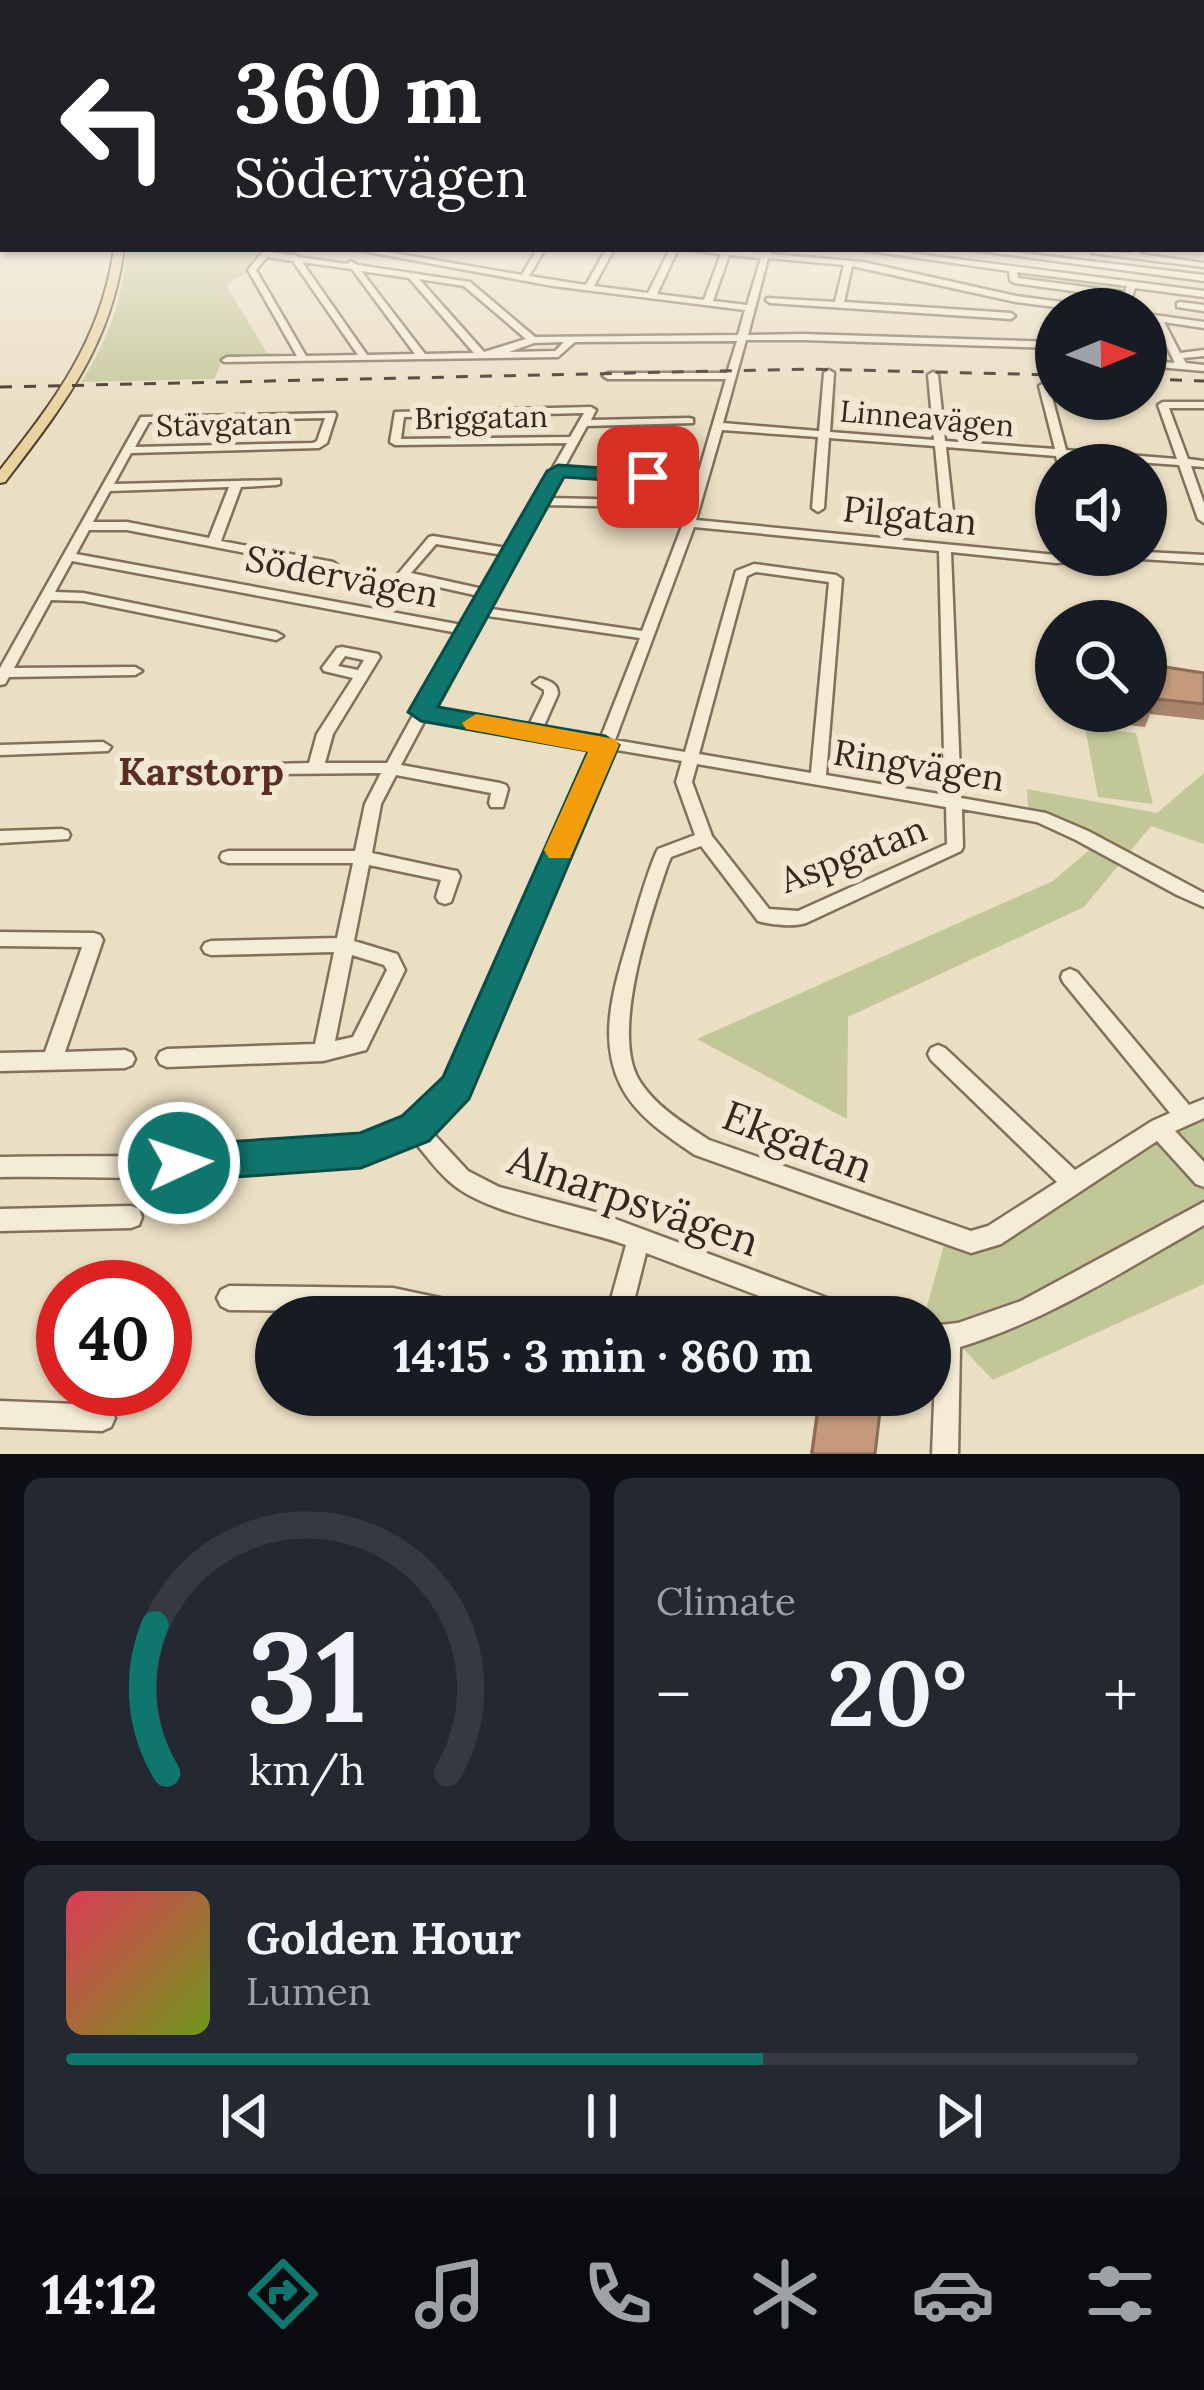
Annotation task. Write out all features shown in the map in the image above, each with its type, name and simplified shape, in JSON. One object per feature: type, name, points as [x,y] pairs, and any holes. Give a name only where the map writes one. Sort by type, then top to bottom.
[{"type":"main road","points":[[0,479],[93,346],[115,283]]},
{"type":"street","points":[[259,283],[303,358]]},
{"type":"street","points":[[313,283],[364,357]]},
{"type":"street","points":[[366,283],[422,356]]},
{"type":"street","points":[[418,283],[487,355]]},
{"type":"street","points":[[456,283],[473,286],[533,340]]},
{"type":"street","points":[[559,283],[750,308]]},
{"type":"street","points":[[589,287],[591,283]]},
{"type":"street","points":[[652,294],[657,283]]},
{"type":"street","points":[[708,301],[715,283]]},
{"type":"street","points":[[0,1167],[301,1158],[361,1150],[416,1129],[440,1108],[471,1063],[605,745],[690,523],[757,283]]},
{"type":"street","points":[[839,303],[844,283]]},
{"type":"street","points":[[945,283],[1035,302]]},
{"type":"street","points":[[1035,283],[1130,295],[1132,284],[1204,294]]},
{"type":"street","points":[[1178,321],[1183,283]]},
{"type":"street","points":[[770,299],[1012,316]]},
{"type":"street","points":[[1010,343],[1016,299]]},
{"type":"street","points":[[1180,305],[1204,308]]},
{"type":"street","points":[[1167,320],[1204,325]]},
{"type":"street","points":[[487,355],[533,340],[1035,344]]},
{"type":"street","points":[[227,360],[564,353],[572,340]]},
{"type":"street","points":[[1167,342],[1179,361],[1204,368]]},
{"type":"street","points":[[1167,362],[1204,353]]},
{"type":"street","points":[[818,508],[829,373]]},
{"type":"street","points":[[933,374],[948,520]]},
{"type":"street","points":[[608,376],[731,376]]},
{"type":"street","points":[[1204,405],[1163,405],[1204,519]]},
{"type":"street","name":"Briggatan","points":[[574,440],[394,440],[401,412],[590,409],[584,423]]},
{"type":"street","name":"Stävgatan","points":[[331,415],[321,445],[128,450],[147,418],[331,415]]},
{"type":"street","points":[[466,630],[584,423],[689,421]]},
{"type":"street","name":"Linneavägen","points":[[717,425],[1035,455]]},
{"type":"street","points":[[2,677],[128,450]]},
{"type":"street","name":"Linneavägen","points":[[1167,462],[1204,464]]},
{"type":"street","points":[[558,471],[696,481]]},
{"type":"street","points":[[107,488],[276,482]]},
{"type":"street","points":[[214,542],[236,484]]},
{"type":"street","points":[[540,501],[689,504]]},
{"type":"street","name":"Pilgatan","points":[[690,523],[1035,554]]},
{"type":"street","points":[[89,526],[128,526],[333,566]]},
{"type":"street","points":[[488,594],[403,574],[433,540],[510,552]]},
{"type":"street","points":[[945,549],[956,801]]},
{"type":"street","name":"Södervägen","points":[[72,557],[466,630],[373,804],[323,1052]]},
{"type":"street","name":"Pilgatan","points":[[1167,557],[1204,559]]},
{"type":"street","points":[[690,759],[741,574],[754,568],[828,577],[838,585],[818,779]]},
{"type":"street","points":[[49,596],[83,597],[276,636]]},
{"type":"street","points":[[479,610],[640,634]]},
{"type":"street","points":[[2,677],[136,671]]},
{"type":"street","points":[[316,768],[325,734],[361,675]]},
{"type":"street","points":[[533,734],[551,688],[540,683]]},
{"type":"street","points":[[421,712],[605,745]]},
{"type":"street","name":"Ringvägen","points":[[605,745],[956,801],[1060,824],[1154,878],[1204,900]]},
{"type":"street","points":[[0,750],[103,747]]},
{"type":"street","name":"Aspgatan","points":[[690,759],[684,782],[704,838],[764,916],[800,918],[950,854],[958,838],[956,801]]},
{"type":"street","points":[[275,769],[389,768],[500,789],[497,803]]},
{"type":"street","points":[[0,837],[62,836]]},
{"type":"street","name":"Ekgatan","points":[[704,838],[664,853],[615,1032],[630,1085],[664,1124],[740,1164],[971,1243],[993,1236],[1159,1129],[1194,1112]]},
{"type":"street","points":[[228,857],[363,856],[451,876],[445,897]]},
{"type":"street","points":[[0,939],[94,940],[52,1060]]},
{"type":"street","points":[[167,1058],[323,1052],[359,1044],[396,970],[390,959],[342,945],[211,948]]},
{"type":"street","points":[[1070,977],[1194,1112]]},
{"type":"street","points":[[938,1054],[1073,1184]]},
{"type":"street","points":[[0,1062],[124,1059]]},
{"type":"street","name":"Alnarpsvägen","points":[[416,1129],[460,1178],[495,1197],[639,1238],[791,1296]]},
{"type":"street","points":[[1159,1129],[1204,1177]]},
{"type":"street","points":[[951,1336],[998,1324],[1204,1213]]},
{"type":"street","points":[[0,1220],[131,1217]]},
{"type":"street","points":[[624,1296],[639,1238]]},
{"type":"street","points":[[229,1298],[255,1298]]},
{"type":"street","points":[[0,1414],[102,1418]]},
{"type":"street","points":[[943,1416],[945,1454]]},
{"type":"green space","points":[[230,283],[226,285],[269,356],[224,357],[214,379],[81,382],[113,318],[122,285]]},
{"type":"green space","points":[[1086,732],[1136,733],[1153,804],[1098,797]]},
{"type":"green space","points":[[1204,773],[1204,844],[1151,826],[1084,907],[848,1017],[847,1119],[697,1039],[1053,881],[1094,846],[1029,820],[1027,789],[1157,813]]},
{"type":"green space","points":[[1204,1097],[1204,1284],[993,1380],[951,1336],[951,1296],[930,1296],[949,1227],[985,1232],[1174,1109]]},
{"type":"building","points":[[1167,667],[1204,673],[1204,704],[1167,700]]},
{"type":"building","points":[[817,1416],[880,1416],[875,1454],[812,1454]]},
{"type":"railway","points":[[0,387],[810,369],[1035,374]]},
{"type":"railway","points":[[1167,380],[1204,381]]},
{"type":"slow traffic","points":[[476,723],[605,745],[559,850]]},
{"type":"district","name":"Karstorp","points":[[201,771]]},
{"type":"route","points":[[179,1163],[301,1158],[361,1150],[416,1129],[456,1088],[486,1030],[605,745],[421,712],[558,471],[648,477]]}]
